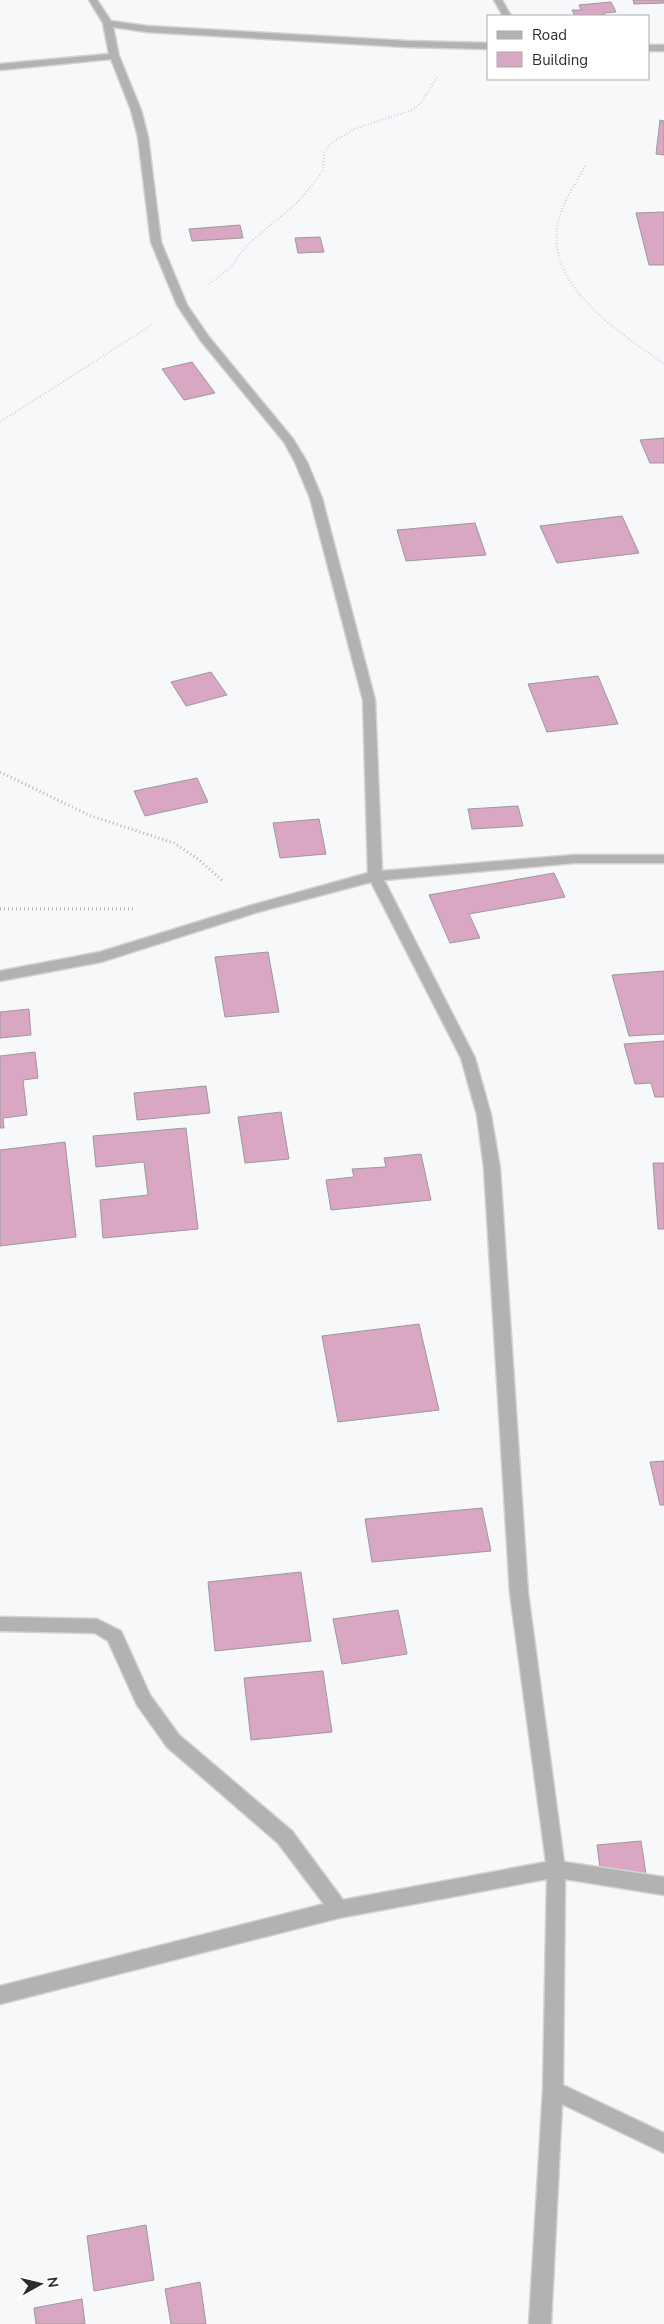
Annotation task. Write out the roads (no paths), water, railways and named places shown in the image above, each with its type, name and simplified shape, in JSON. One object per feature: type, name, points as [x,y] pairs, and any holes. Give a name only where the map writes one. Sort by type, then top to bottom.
[{"type":"street","points":[[93,0],[108,23],[114,56],[136,110],[143,137],[156,242],[182,305],[205,339],[289,441],[301,462],[316,498],[369,700],[375,876],[468,1058],[484,1115],[492,1168],[519,1594],[556,1868],[553,2090],[540,2324]]},
{"type":"street","points":[[498,0],[506,15]]},
{"type":"street","points":[[108,23],[147,29],[487,46]]},
{"type":"street","points":[[649,48],[664,48]]},
{"type":"street","points":[[0,66],[114,56]]},
{"type":"street","points":[[0,976],[101,957],[254,909],[375,876],[574,860],[664,859]]},
{"type":"street","points":[[0,1624],[96,1626],[115,1636],[143,1700],[173,1741],[285,1837],[339,1909]]},
{"type":"street","points":[[0,1995],[339,1909],[556,1868],[664,1886]]},
{"type":"street","points":[[553,2090],[664,2143]]}]
